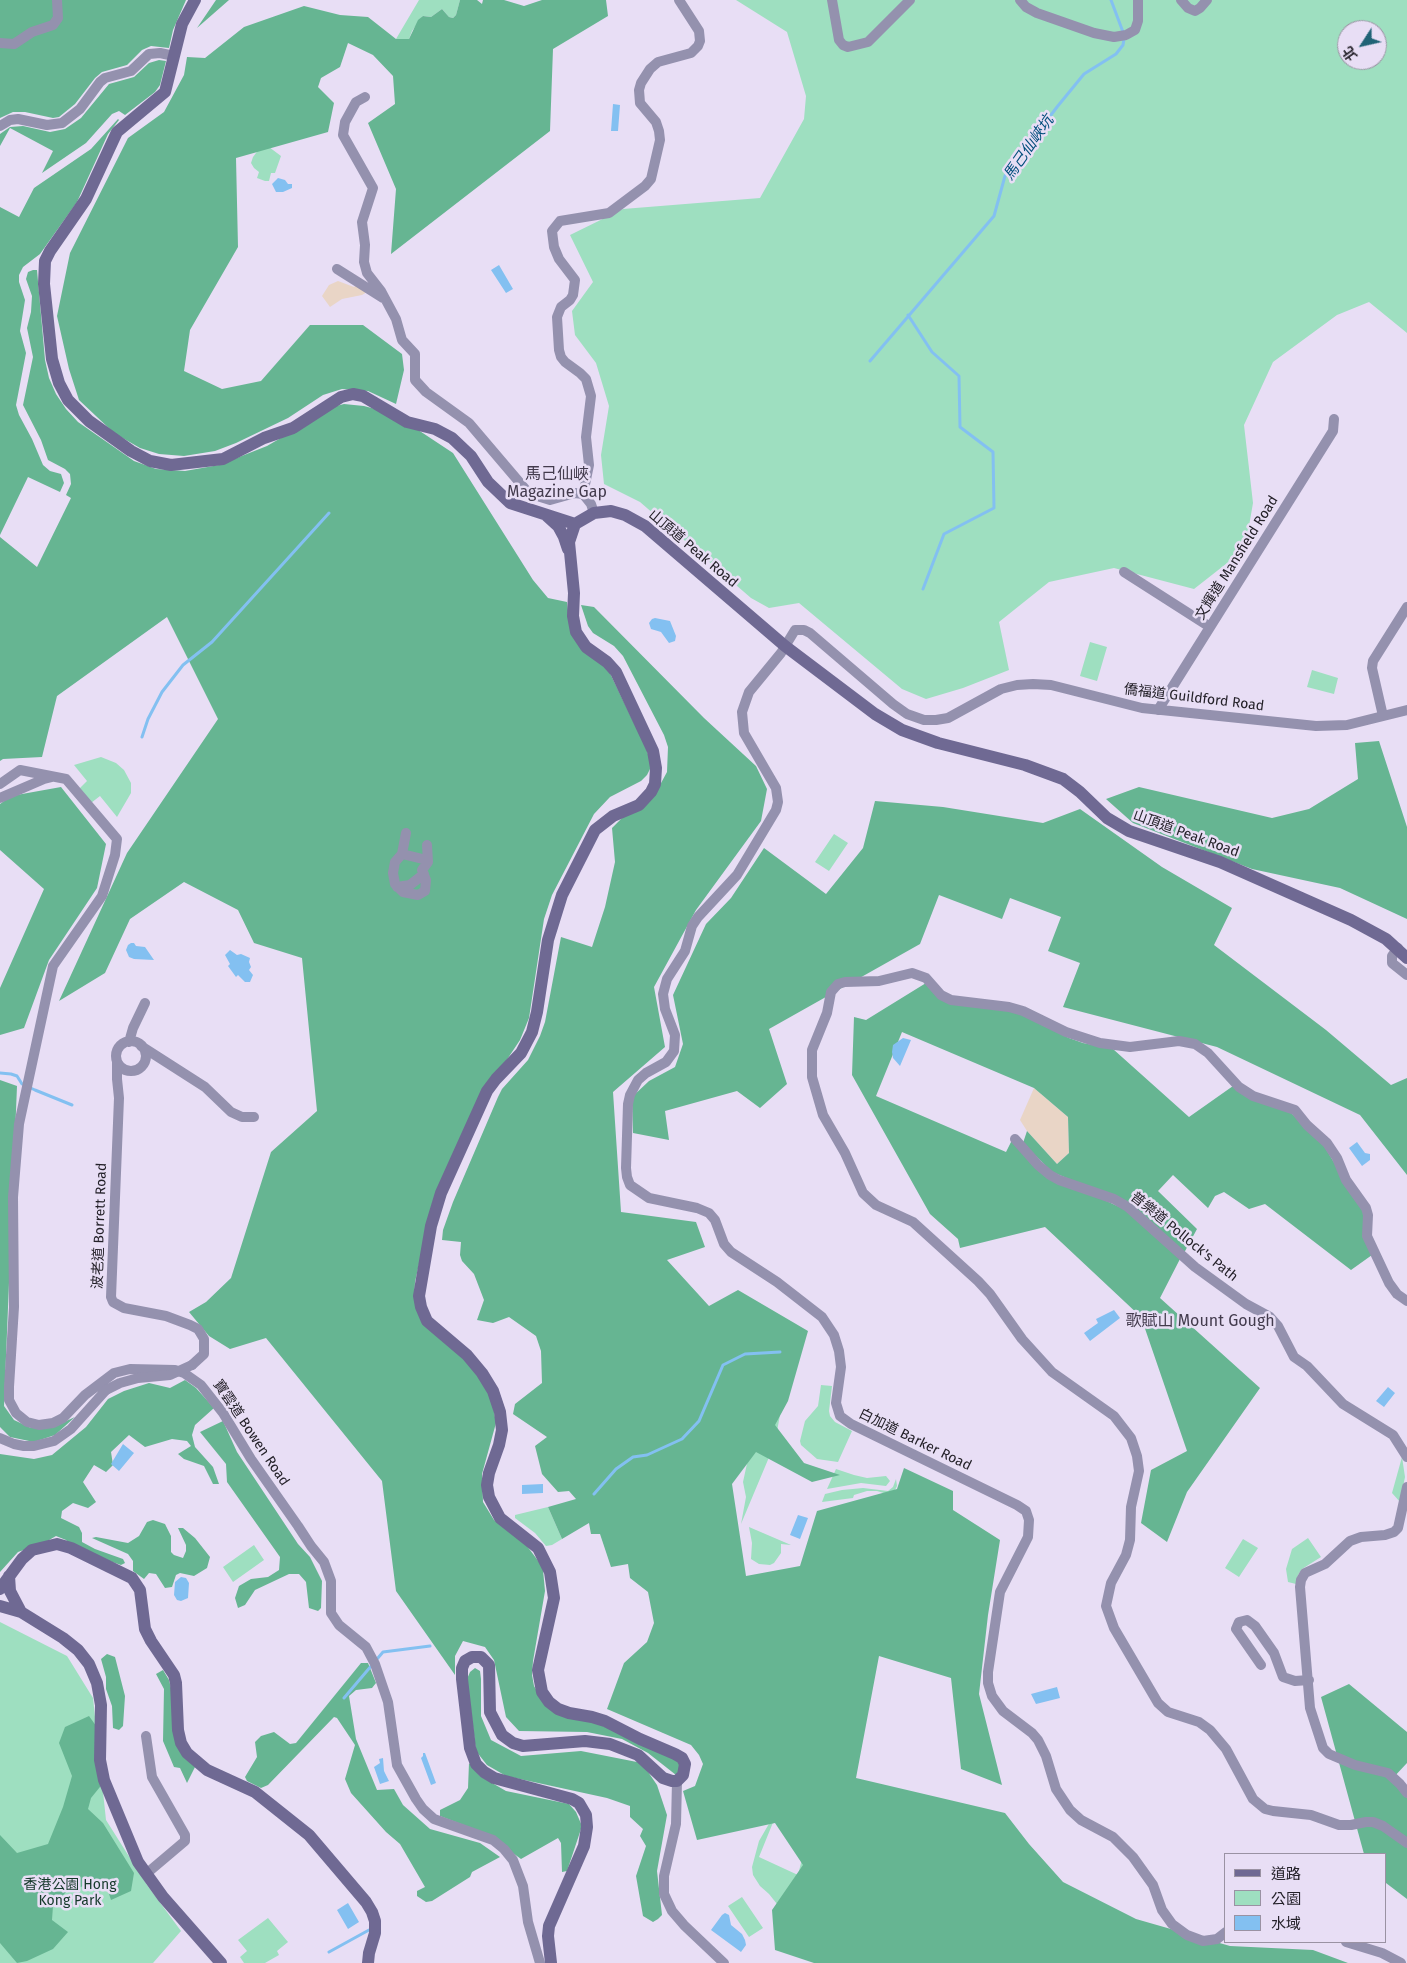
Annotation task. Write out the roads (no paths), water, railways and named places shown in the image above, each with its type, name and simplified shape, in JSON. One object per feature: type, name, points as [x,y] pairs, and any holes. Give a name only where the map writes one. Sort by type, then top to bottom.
[{"type":"main road","points":[[195,0],[182,24],[165,92],[117,132],[86,199],[50,251],[45,262],[44,284],[52,359],[59,383],[68,400],[89,421],[138,455],[156,463],[179,464],[224,459],[264,438],[293,428],[341,397],[349,394],[358,395],[372,400],[407,422],[435,430],[452,438],[471,456],[488,482],[510,503],[575,524]]},
{"type":"main road","points":[[551,1963],[548,1936],[549,1926],[584,1846],[587,1827],[586,1815],[579,1803],[572,1799],[494,1778],[476,1764],[470,1748],[462,1679],[462,1668],[465,1661],[472,1657],[481,1657],[489,1664],[490,1712],[498,1730],[508,1741],[523,1746],[585,1741],[610,1744],[638,1755],[668,1780],[677,1780],[683,1775],[684,1761],[679,1756],[598,1718],[563,1711],[549,1702],[542,1692],[538,1681],[538,1664],[553,1604],[554,1587],[550,1572],[540,1552],[530,1540],[500,1518],[489,1497],[487,1485],[489,1473],[502,1430],[496,1397],[475,1364],[427,1321],[420,1301],[422,1275],[431,1226],[442,1193],[487,1091],[496,1078],[521,1053],[532,1032],[538,1012],[548,940],[562,895],[595,830],[612,816],[640,805],[652,792],[655,784],[656,768],[653,751],[616,672],[607,662],[586,647],[576,632],[573,616],[574,593],[569,542],[575,524],[594,512]]},
{"type":"main road","name":"山頂道 Peak Road","points":[[594,512],[619,513],[645,526],[785,646],[874,714],[902,730],[938,743],[1025,765],[1063,779],[1080,792],[1107,818],[1129,830],[1236,868],[1369,929],[1398,948],[1407,958]]},
{"type":"main road","points":[[545,514],[558,526],[570,556]]},
{"type":"main road","points":[[0,1589],[22,1559],[32,1550],[57,1544],[70,1548],[132,1578],[140,1590],[145,1629],[154,1647],[174,1675],[178,1730],[186,1754],[207,1770],[255,1792],[309,1835],[366,1902],[372,1912],[375,1921],[375,1932],[368,1963]]},
{"type":"main road","points":[[9,1576],[10,1591],[21,1612]]},
{"type":"main road","points":[[0,1606],[21,1612],[72,1645],[84,1657],[93,1673],[101,1705],[100,1760],[104,1780],[138,1862],[163,1897],[221,1963]]},
{"type":"street","points":[[0,43],[14,44],[32,32],[53,25],[58,18],[56,0]]},
{"type":"street","points":[[583,494],[589,465],[586,437],[591,396],[586,379],[565,362],[559,350],[557,317],[561,307],[573,295],[575,280],[559,259],[554,247],[552,231],[560,221],[609,214],[646,186],[651,179],[660,140],[656,122],[640,102],[639,90],[641,83],[650,69],[658,62],[691,53],[700,41],[699,31],[679,0]]},
{"type":"street","points":[[832,0],[833,16],[839,40],[848,47],[868,42],[910,0]]},
{"type":"street","points":[[1020,0],[1026,7],[1037,13],[1094,33],[1114,36],[1129,34],[1135,30],[1138,21],[1138,0]]},
{"type":"street","points":[[1181,0],[1188,8],[1195,10],[1200,8],[1207,0]]},
{"type":"street","points":[[0,126],[10,120],[22,119],[42,124],[59,124],[76,113],[100,82],[106,78],[131,71],[149,54],[160,53],[174,56]]},
{"type":"street","points":[[365,98],[356,102],[345,122],[343,135],[373,188],[362,222],[365,246],[364,262],[372,280],[396,319],[402,340],[415,354],[416,380],[426,392],[469,423],[526,490],[534,496],[550,500],[575,493],[583,494],[591,504],[594,512]]},
{"type":"street","points":[[337,269],[386,300]]},
{"type":"street","name":"文輝道 Mansfield Road","points":[[1158,710],[1333,431],[1334,419]]},
{"type":"street","points":[[1124,572],[1210,627]]},
{"type":"street","points":[[1383,716],[1372,668],[1373,661],[1407,607]]},
{"type":"street","name":"僑福道 Guildford Road","points":[[785,646],[796,630],[804,630],[810,633],[893,704],[907,714],[924,720],[948,718],[1001,690],[1017,685],[1034,684],[1051,685],[1128,706],[1331,726],[1356,723],[1407,710]]},
{"type":"street","name":"白加道 Barker Road","points":[[785,646],[749,692],[744,701],[741,717],[742,728],[746,738],[776,788],[778,806],[771,821],[737,875],[695,922],[685,951],[665,985],[663,994],[664,1004],[675,1036],[675,1047],[666,1062],[642,1076],[630,1094],[627,1114],[627,1177],[633,1188],[645,1196],[697,1208],[709,1213],[715,1220],[724,1244],[731,1252],[777,1282],[825,1320],[834,1335],[839,1351],[841,1367],[836,1408],[845,1421],[1026,1511],[1029,1520],[1028,1537],[1000,1592],[988,1672],[988,1683],[992,1696],[1000,1708],[1038,1740],[1046,1756],[1056,1789],[1070,1810],[1082,1820],[1113,1837],[1133,1857],[1153,1885],[1162,1910],[1172,1924],[1187,1935],[1204,1941],[1217,1939],[1224,1934]]},
{"type":"street","name":"寶雲道 Bowen Road","points":[[0,784],[20,770],[66,779],[117,839],[115,855],[102,896],[53,966],[19,1124],[13,1197],[14,1307],[9,1400],[16,1413],[27,1422],[39,1425],[54,1423],[63,1418],[85,1395],[102,1387],[114,1373],[130,1369],[175,1370],[184,1373],[201,1385],[223,1413],[250,1459],[324,1562],[331,1581],[331,1614],[333,1619],[366,1647],[373,1660],[388,1702],[396,1759],[402,1776],[419,1805],[430,1816],[489,1838],[508,1854],[516,1867],[523,1886],[528,1922],[540,1963]]},
{"type":"street","points":[[0,798],[44,778],[57,776]]},
{"type":"street","points":[[406,833],[402,854],[395,862],[393,873],[395,889],[412,895],[422,894],[426,880],[422,868],[427,860],[427,845]]},
{"type":"street","points":[[402,854],[427,860]]},
{"type":"street","points":[[1398,948],[1392,956],[1392,963],[1407,975]]},
{"type":"street","points":[[1407,1301],[1397,1294],[1389,1283],[1367,1236],[1367,1210],[1344,1176],[1337,1158],[1328,1143],[1292,1108],[1258,1098],[1239,1087],[1199,1046],[1184,1041],[1130,1047],[1100,1043],[1066,1032],[1009,1007],[951,1000],[941,995],[926,978],[909,973],[883,980],[845,982],[835,986],[829,996],[828,1010],[812,1050],[813,1082],[823,1115],[845,1153],[863,1193],[876,1206],[910,1220],[986,1288],[1022,1339],[1052,1372],[1114,1416],[1131,1438],[1137,1456],[1139,1472],[1131,1507],[1130,1540],[1126,1555],[1111,1583],[1107,1610],[1114,1628],[1160,1706],[1168,1712],[1199,1722],[1210,1730],[1226,1749],[1253,1799],[1264,1808],[1273,1811],[1311,1815],[1339,1825],[1373,1822],[1383,1826],[1407,1843]]},
{"type":"street","points":[[145,1003],[133,1028],[129,1042],[138,1043],[205,1087],[231,1112],[242,1117],[254,1117]]},
{"type":"street","name":"波老道 Borrett Road","points":[[0,1438],[24,1446],[34,1446],[54,1441],[71,1429],[102,1387],[127,1380],[170,1375],[192,1365],[204,1354],[204,1339],[198,1330],[185,1322],[166,1316],[124,1308],[113,1302],[111,1297],[119,1098],[116,1078],[118,1063],[116,1054],[124,1043],[129,1042]]},
{"type":"street","points":[[140,1067],[146,1054],[141,1046]]},
{"type":"street","points":[[118,1063],[128,1071],[160,1061],[174,1066]]},
{"type":"street","name":"波老道 Borrett Road","points":[[119,1098],[125,1082],[140,1067]]},
{"type":"street","name":"普樂道 Pollock's Path","points":[[1015,1138],[1038,1165],[1050,1175],[1058,1180],[1128,1207],[1195,1267],[1246,1304],[1270,1316],[1278,1326],[1294,1357],[1307,1366],[1343,1404],[1393,1435],[1407,1457]]},
{"type":"street","points":[[1407,1487],[1398,1528],[1394,1532],[1385,1535],[1361,1537],[1350,1541],[1325,1564],[1309,1571],[1303,1576],[1300,1586],[1310,1708],[1317,1734],[1326,1751],[1355,1765],[1388,1773],[1407,1793]]},
{"type":"street","points":[[1261,1665],[1236,1629],[1239,1622],[1247,1620],[1255,1626],[1277,1658],[1283,1677],[1295,1681],[1309,1680]]},
{"type":"street","points":[[146,1736],[152,1778],[185,1835],[185,1841],[146,1874]]},
{"type":"street","points":[[677,1780],[676,1824],[664,1876],[664,1894],[672,1911],[684,1925],[724,1963]]},
{"type":"street","points":[[1350,1943],[1382,1952],[1401,1963]]},
{"type":"water","points":[[613,104],[620,105],[618,131],[611,131]]},
{"type":"water","points":[[278,178],[285,180],[288,184],[292,184],[292,188],[283,192],[276,192],[272,184]]},
{"type":"water","points":[[499,265],[513,289],[506,293],[491,270]]},
{"type":"water","points":[[655,618],[670,621],[676,636],[675,641],[669,643],[661,632],[651,629],[649,623]]},
{"type":"water","points":[[131,943],[134,943],[136,946],[145,947],[154,960],[129,957],[126,950]]},
{"type":"water","points":[[230,950],[237,955],[241,954],[250,958],[251,967],[249,970],[253,975],[250,982],[245,982],[238,975],[236,977],[228,966],[230,964],[225,955]]},
{"type":"water","points":[[903,1038],[911,1040],[900,1066],[893,1058],[892,1052],[893,1045]]},
{"type":"water","points":[[1357,1142],[1365,1153],[1370,1154],[1370,1160],[1362,1166],[1349,1148]]},
{"type":"water","points":[[1114,1310],[1120,1318],[1090,1341],[1084,1333],[1098,1323],[1096,1319]]},
{"type":"water","points":[[1388,1387],[1395,1393],[1384,1407],[1376,1401]]},
{"type":"water","points":[[123,1444],[134,1453],[119,1471],[111,1464]]},
{"type":"water","points":[[543,1484],[543,1493],[522,1494],[522,1485]]},
{"type":"water","points":[[798,1515],[808,1518],[800,1539],[790,1535]]},
{"type":"water","points":[[181,1577],[186,1578],[189,1583],[188,1598],[181,1601],[177,1600],[174,1595],[175,1582]]},
{"type":"water","points":[[1057,1687],[1060,1698],[1036,1704],[1031,1694]]},
{"type":"water","points":[[423,1753],[425,1753],[436,1783],[431,1785],[421,1758]]},
{"type":"water","points":[[383,1758],[384,1771],[389,1781],[380,1784],[374,1767],[380,1763],[379,1759]]},
{"type":"water","points":[[348,1903],[359,1922],[348,1929],[337,1910]]},
{"type":"water","points":[[725,1913],[729,1915],[731,1925],[742,1934],[745,1940],[746,1945],[741,1952],[711,1930]]},
{"type":"waterway","name":"馬己仙峽坑","points":[[1111,0],[1123,32]]},
{"type":"waterway","name":"馬己仙峽坑","points":[[870,361],[994,216],[1005,176],[1057,107],[1084,74],[1116,54],[1123,45],[1124,39]]},
{"type":"waterway","points":[[908,315],[932,352],[959,376],[960,427],[993,452],[994,508],[944,534],[923,589]]},
{"type":"waterway","points":[[142,737],[148,719],[162,692],[183,665],[212,642],[329,513]]},
{"type":"waterway","points":[[0,1073],[17,1076],[22,1084],[72,1105]]},
{"type":"waterway","points":[[594,1494],[616,1469],[633,1457],[647,1455],[682,1439],[699,1421],[723,1365],[745,1354],[780,1352]]},
{"type":"waterway","points":[[344,1698],[383,1652],[430,1646]]},
{"type":"waterway","points":[[329,1952],[369,1930]]},
{"type":"district","name":"馬己仙峽 Magazine Gap","points":[[557,484]]},
{"type":"district","name":"歌賦山 Mount Gough","points":[[1200,1322]]},
{"type":"park label","name":"香港公園 Hong Kong Park","points":[[70,1894]]}]
